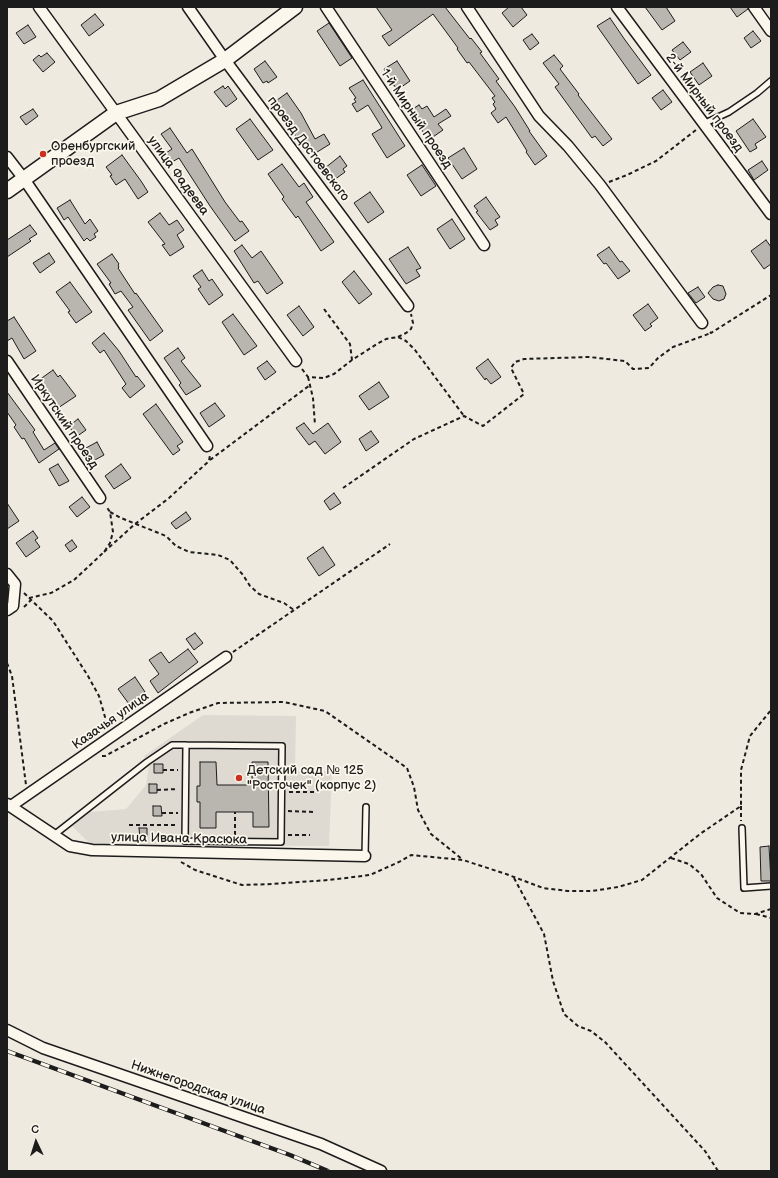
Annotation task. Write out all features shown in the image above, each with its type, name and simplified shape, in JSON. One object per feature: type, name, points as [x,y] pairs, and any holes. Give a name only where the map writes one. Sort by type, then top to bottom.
[{"type":"street","name":"улица Фадеева","points":[[39,7],[296,361]]},
{"type":"street","name":"проезд Достоевского","points":[[188,7],[225,60],[408,306]]},
{"type":"street","points":[[7,191],[116,113],[159,99],[225,60],[295,7]]},
{"type":"street","name":"1-й Мирный проезд","points":[[326,7],[484,245]]},
{"type":"street","points":[[467,7],[539,116],[568,146],[600,185],[702,323]]},
{"type":"street","name":"2-й Мирный проезд","points":[[617,7],[771,214]]},
{"type":"street","points":[[754,7],[771,31]]},
{"type":"street","points":[[7,157],[24,179],[207,446]]},
{"type":"street","name":"Иркутский проезд","points":[[7,361],[100,498]]},
{"type":"street","points":[[7,574],[15,584],[13,606],[7,610]]},
{"type":"street","name":"Казачья улица","points":[[9,805],[27,795],[226,657]]},
{"type":"street","name":"улица Ивана Красюка","points":[[9,805],[70,846],[92,850],[365,856]]},
{"type":"street","name":"Нижнегородская улица","points":[[7,1030],[44,1048],[321,1144],[381,1171]]},
{"type":"lane","points":[[703,124],[729,112],[757,93],[771,81]]},
{"type":"lane","points":[[54,835],[147,762],[172,745],[186,745],[282,746],[281,842],[184,841],[186,745]]},
{"type":"lane","points":[[365,856],[366,808]]},
{"type":"lane","points":[[742,828],[744,888],[771,886]]},
{"type":"path","points":[[600,185],[627,175],[656,161],[703,124]]},
{"type":"path","points":[[398,337],[406,341],[415,350],[464,416],[483,426],[524,394],[511,368],[515,362],[524,359],[589,357],[625,361],[633,369],[649,368],[658,358],[673,347],[710,333],[771,295]]},
{"type":"path","points":[[308,377],[324,378],[334,374],[376,344],[386,339],[398,337],[406,333],[411,329],[412,318],[408,306]]},
{"type":"path","points":[[324,309],[350,344],[352,360]]},
{"type":"path","points":[[702,323],[710,333]]},
{"type":"path","points":[[296,361],[308,377],[315,425]]},
{"type":"path","points":[[30,598],[51,593],[69,582],[209,461],[310,386]]},
{"type":"path","points":[[343,488],[414,439],[464,416]]},
{"type":"path","points":[[207,446],[210,455],[209,461]]},
{"type":"path","points":[[100,498],[110,512],[166,536],[176,546],[189,552],[218,555],[230,560],[250,586],[259,594],[284,603],[294,610]]},
{"type":"path","points":[[104,552],[110,543],[112,532],[110,512]]},
{"type":"path","points":[[226,657],[390,544]]},
{"type":"path","points":[[15,584],[53,621],[88,676],[99,696],[104,717],[106,740]]},
{"type":"path","points":[[7,664],[12,676],[27,795]]},
{"type":"path","points":[[83,756],[105,756],[164,724],[218,703],[284,702],[325,711],[407,768],[414,787],[418,810],[431,834],[463,860]]},
{"type":"path","points":[[742,828],[741,770],[750,736],[771,710]]},
{"type":"path","points":[[163,770],[186,771]]},
{"type":"path","points":[[157,790],[185,789]]},
{"type":"path","points":[[282,792],[316,792]]},
{"type":"path","points":[[177,861],[195,870],[242,885],[329,880],[370,875],[411,855],[463,860],[543,888],[568,891],[592,891],[618,887],[642,880],[700,834],[741,806]]},
{"type":"path","points":[[281,811],[315,812]]},
{"type":"path","points":[[235,812],[235,842]]},
{"type":"path","points":[[162,813],[185,813]]},
{"type":"path","points":[[129,824],[185,825]]},
{"type":"path","points":[[281,836],[310,835]]},
{"type":"path","points":[[671,858],[689,864],[700,874],[717,898],[740,912],[771,918]]},
{"type":"path","points":[[513,877],[544,934],[553,981],[564,1014],[578,1026],[591,1030],[605,1042],[705,1151],[718,1171]]},
{"type":"path","points":[[755,914],[771,909]]},
{"type":"shaded area","name":"Детский сад № 125 \"Росточек\" (корпус 2)","points":[[203,715],[296,716],[295,771],[332,771],[329,846],[91,845],[72,826],[90,812],[126,809],[146,785],[149,765],[144,756]]},
{"type":"building","points":[[376,7],[445,7],[482,52],[480,53],[499,79],[496,81],[547,156],[535,165],[506,117],[498,123],[491,113],[496,109],[493,104],[495,102],[492,98],[495,96],[469,62],[467,63],[433,14],[389,46],[382,36],[392,30]]},
{"type":"building","points":[[509,7],[521,7],[527,15],[513,27],[502,13]]},
{"type":"building","points":[[645,7],[666,7],[675,21],[662,30]]},
{"type":"building","points":[[730,7],[748,7],[748,9],[737,17]]},
{"type":"building","points":[[95,14],[104,25],[89,36],[81,25]]},
{"type":"building","points":[[610,18],[651,75],[638,84],[597,26]]},
{"type":"building","points":[[329,23],[352,58],[340,66],[317,31]]},
{"type":"building","points":[[28,25],[36,37],[24,44],[16,33]]},
{"type":"building","points":[[753,31],[761,41],[751,48],[744,38]]},
{"type":"building","points":[[532,34],[539,43],[530,50],[523,40]]},
{"type":"building","points":[[683,42],[691,52],[680,60],[672,50]]},
{"type":"building","points":[[47,53],[55,62],[43,72],[33,60],[39,55],[41,57]]},
{"type":"building","points":[[554,55],[563,66],[560,69],[612,139],[603,146],[595,136],[592,138],[555,87],[559,84],[543,63]]},
{"type":"building","points":[[265,61],[277,77],[268,83],[267,81],[263,83],[254,69]]},
{"type":"building","points":[[397,61],[410,81],[397,90],[386,75],[387,74],[384,69]]},
{"type":"building","points":[[703,63],[712,76],[699,85],[690,72]]},
{"type":"building","points":[[363,80],[405,146],[387,158],[372,134],[382,128],[368,105],[357,112],[352,104],[356,102],[354,99],[356,98],[349,88]]},
{"type":"building","points":[[223,86],[225,89],[228,86],[237,99],[226,107],[214,92]]},
{"type":"building","points":[[663,90],[672,102],[661,110],[652,98]]},
{"type":"building","points":[[287,93],[301,113],[315,139],[324,134],[330,144],[314,154],[302,134],[296,137],[277,100]]},
{"type":"building","points":[[419,105],[422,109],[427,106],[434,117],[446,109],[451,116],[438,124],[443,130],[430,139],[427,135],[426,136],[412,116],[414,114],[411,110]]},
{"type":"building","points":[[33,109],[38,116],[26,125],[20,117]]},
{"type":"building","points":[[250,119],[273,150],[258,160],[236,129]]},
{"type":"building","points":[[753,119],[766,137],[755,144],[757,148],[750,152],[736,131]]},
{"type":"building","points":[[170,128],[187,153],[192,149],[225,202],[249,231],[235,241],[179,158],[172,162],[166,153],[172,149],[161,134]]},
{"type":"building","points":[[464,148],[477,169],[462,179],[448,158]]},
{"type":"building","points":[[122,155],[148,192],[138,199],[125,179],[116,185],[110,176],[112,175],[106,167]]},
{"type":"building","points":[[340,156],[347,166],[343,169],[345,172],[334,180],[325,168]]},
{"type":"building","points":[[762,161],[768,170],[754,180],[748,170]]},
{"type":"building","points":[[282,164],[299,187],[304,183],[313,197],[306,202],[334,242],[321,251],[298,216],[296,218],[282,199],[284,197],[268,174]]},
{"type":"building","points":[[422,165],[436,186],[421,196],[407,175]]},
{"type":"building","points":[[370,192],[384,212],[368,223],[354,203]]},
{"type":"building","points":[[486,197],[500,217],[495,220],[498,225],[490,230],[476,212],[478,211],[474,206]]},
{"type":"building","points":[[70,200],[85,224],[90,219],[98,231],[94,234],[96,237],[90,241],[87,238],[84,241],[68,217],[64,220],[57,208]]},
{"type":"building","points":[[160,213],[169,225],[177,220],[184,230],[177,235],[184,247],[170,256],[162,245],[165,244],[148,222]]},
{"type":"building","points":[[452,219],[465,239],[450,249],[437,229]]},
{"type":"building","points":[[30,225],[37,234],[29,239],[31,241],[7,257],[7,240]]},
{"type":"building","points":[[766,240],[771,247],[771,264],[764,269],[751,251]]},
{"type":"building","points":[[242,245],[252,258],[261,251],[283,283],[267,294],[258,281],[254,283],[234,251]]},
{"type":"building","points":[[408,247],[421,268],[416,270],[420,276],[406,284],[389,259]]},
{"type":"building","points":[[609,247],[620,262],[622,261],[630,271],[618,279],[606,263],[604,264],[597,255]]},
{"type":"building","points":[[49,253],[55,262],[40,273],[33,263]]},
{"type":"building","points":[[112,254],[119,264],[118,268],[135,294],[136,293],[163,331],[150,341],[128,310],[133,307],[121,291],[115,294],[109,284],[111,283],[97,264]]},
{"type":"building","points":[[202,270],[209,281],[212,279],[223,295],[209,305],[198,289],[201,287],[193,276]]},
{"type":"building","points":[[354,271],[372,294],[359,304],[342,282]]},
{"type":"building","points":[[70,282],[92,312],[76,323],[68,312],[70,311],[56,292]]},
{"type":"building","points":[[718,285],[723,286],[726,294],[724,299],[719,301],[713,299],[708,293],[713,287]]},
{"type":"building","points":[[698,287],[705,297],[696,303],[688,293]]},
{"type":"building","points":[[648,304],[658,318],[650,324],[652,326],[645,331],[633,315]]},
{"type":"building","points":[[299,306],[314,327],[303,336],[287,315]]},
{"type":"building","points":[[233,314],[257,346],[244,355],[222,322]]},
{"type":"building","points":[[14,317],[36,351],[24,359],[12,338],[7,341],[7,321]]},
{"type":"building","points":[[104,333],[119,351],[136,377],[137,376],[145,386],[130,398],[122,388],[126,384],[104,350],[100,353],[92,343]]},
{"type":"building","points":[[178,348],[185,358],[181,361],[201,386],[186,395],[179,385],[181,383],[164,358]]},
{"type":"building","points":[[488,359],[501,377],[491,384],[486,378],[485,380],[476,368]]},
{"type":"building","points":[[267,361],[276,372],[265,380],[257,368]]},
{"type":"building","points":[[53,370],[58,377],[60,375],[76,396],[58,408],[39,380]]},
{"type":"building","points":[[379,382],[389,397],[369,410],[359,396]]},
{"type":"building","points":[[7,392],[35,430],[33,432],[44,450],[55,443],[59,449],[39,463],[24,438],[22,439],[14,427],[16,425],[7,412]]},
{"type":"building","points":[[215,403],[225,416],[209,427],[200,413]]},
{"type":"building","points":[[156,404],[183,442],[177,446],[180,450],[173,455],[143,414]]},
{"type":"building","points":[[78,419],[86,430],[76,437],[69,426]]},
{"type":"building","points":[[304,423],[313,434],[328,423],[341,442],[325,454],[315,441],[309,445],[296,428]]},
{"type":"building","points":[[371,431],[379,442],[366,451],[359,439]]},
{"type":"building","points":[[97,442],[104,455],[93,461],[86,448]]},
{"type":"building","points":[[58,464],[69,481],[59,486],[49,469]]},
{"type":"building","points":[[121,464],[131,478],[114,489],[105,476]]},
{"type":"building","points":[[334,493],[341,503],[330,510],[324,501]]},
{"type":"building","points":[[82,497],[90,507],[77,517],[69,507]]},
{"type":"building","points":[[7,503],[19,521],[7,529]]},
{"type":"building","points":[[186,512],[191,519],[176,529],[171,523]]},
{"type":"building","points":[[33,531],[38,538],[35,540],[40,547],[26,557],[16,543]]},
{"type":"building","points":[[72,540],[77,547],[70,552],[65,545]]},
{"type":"building","points":[[323,547],[335,565],[319,576],[307,558]]},
{"type":"building","points":[[195,633],[203,643],[194,650],[186,639]]},
{"type":"building","points":[[188,649],[198,662],[158,693],[150,681],[159,674],[149,660],[161,652],[169,663]]},
{"type":"building","points":[[135,677],[145,692],[129,704],[118,689]]},
{"type":"building","points":[[200,762],[216,762],[217,785],[252,785],[252,762],[268,762],[269,827],[253,827],[253,812],[216,812],[216,828],[200,828],[200,802],[197,802],[197,786],[200,786]]},
{"type":"building","points":[[154,764],[163,764],[163,773],[154,773]]},
{"type":"building","points":[[149,784],[157,784],[157,793],[149,793]]},
{"type":"building","points":[[153,806],[161,806],[162,816],[153,816]]},
{"type":"building","points":[[139,828],[147,828],[147,837],[140,838]]},
{"type":"building","points":[[769,846],[771,881],[761,881],[760,847]]},
{"type":"railway","points":[[7,1051],[290,1155],[328,1171]]},
{"type":"place","name":"Оренбургский проезд","points":[[43,154]]},
{"type":"place","name":"Детский сад № 125 \"Росточек\" (корпус 2)","points":[[239,778]]}]
